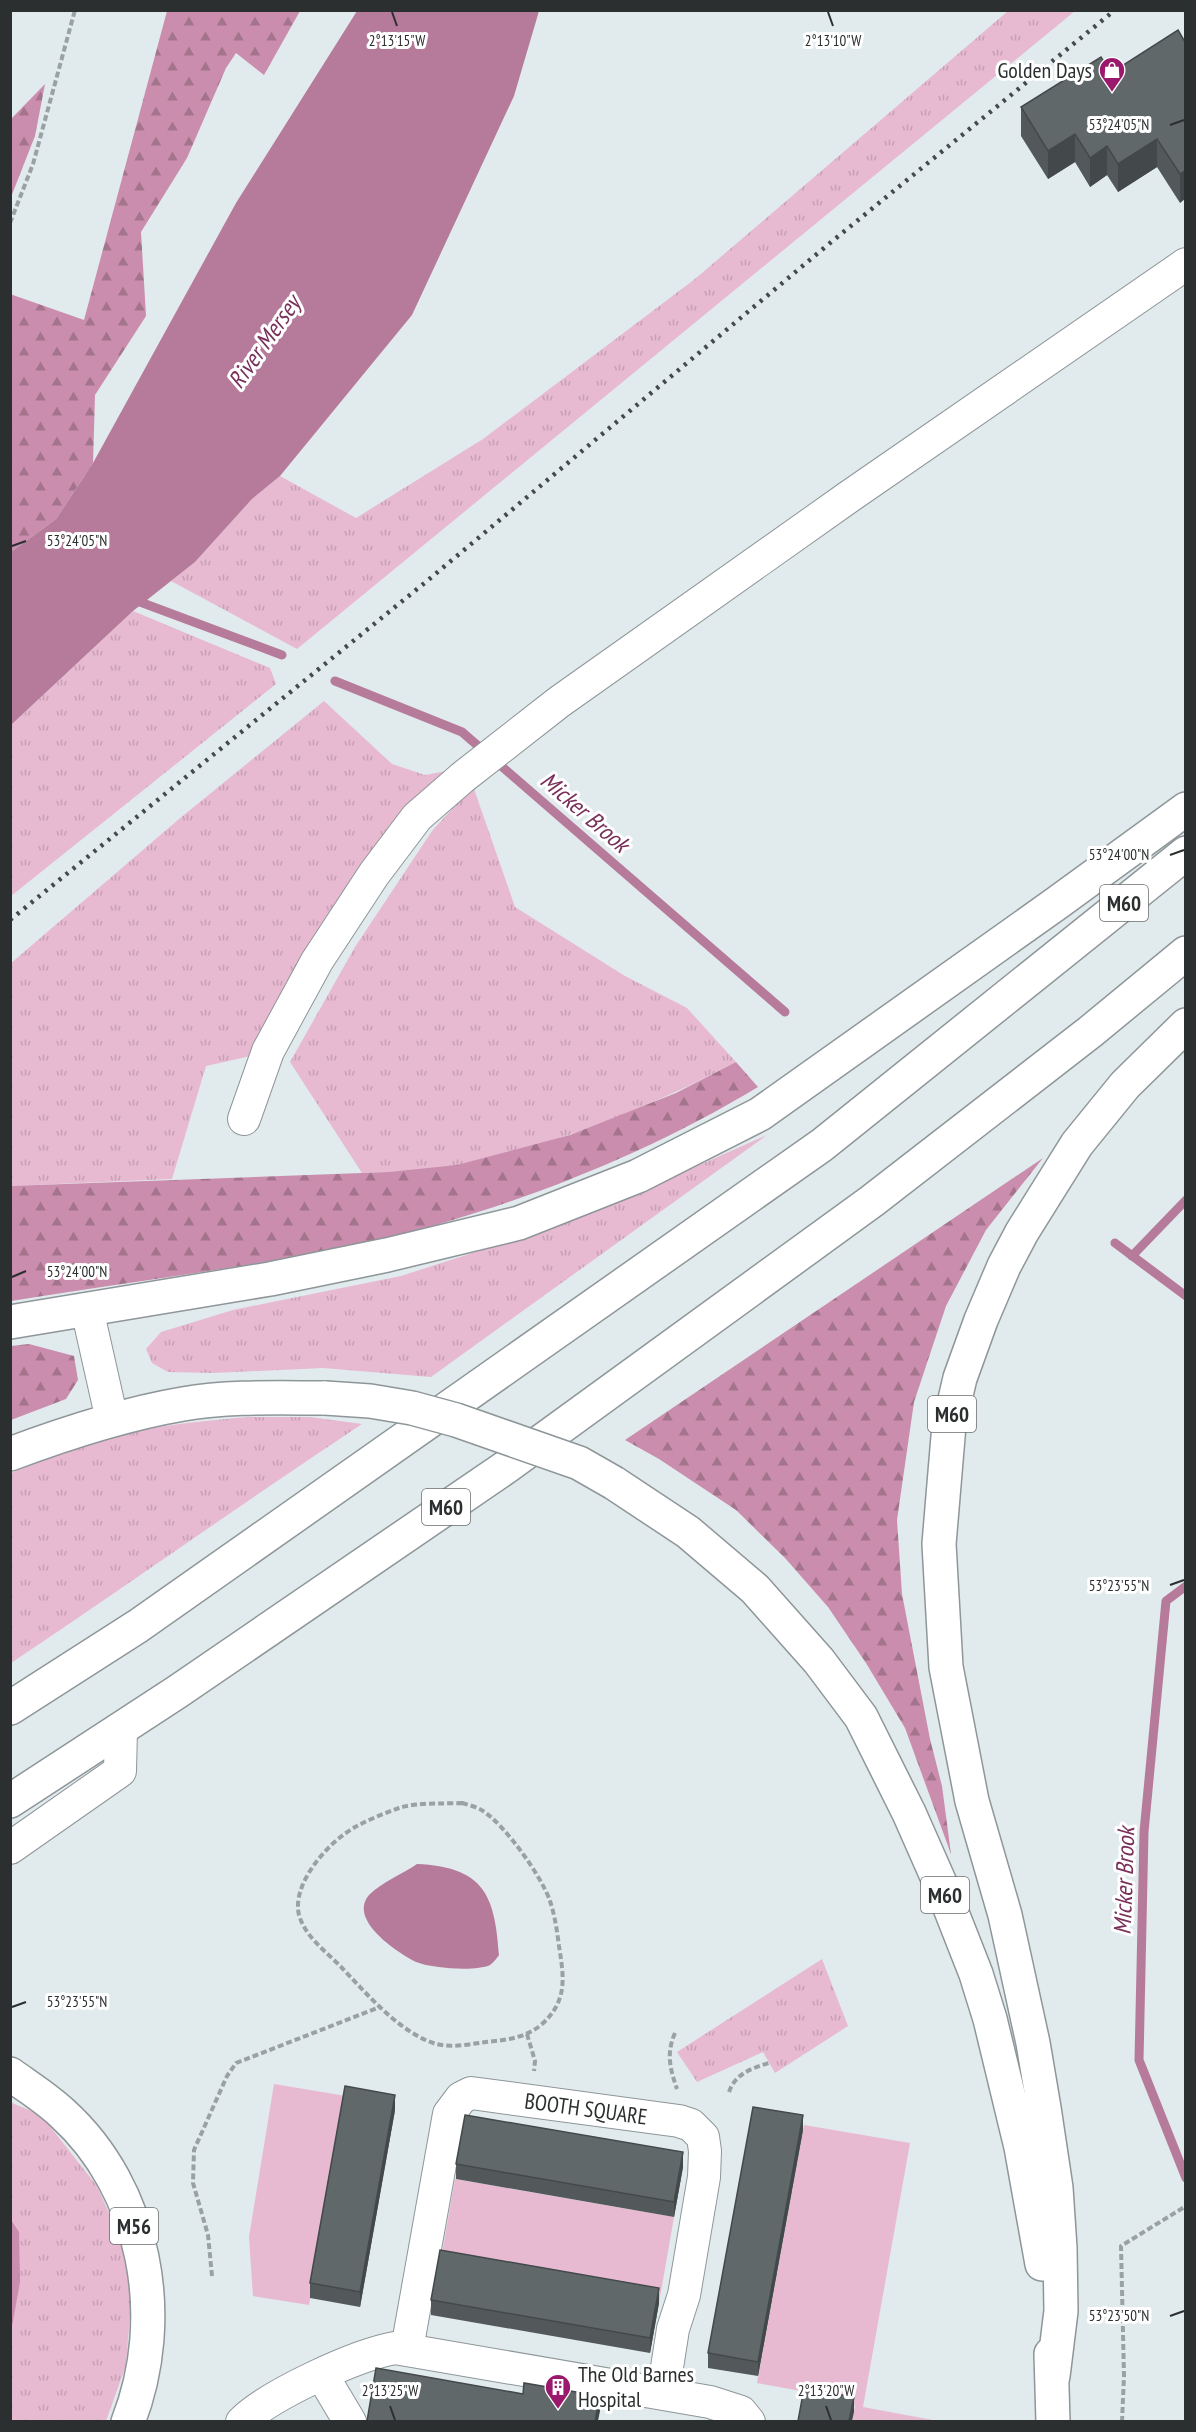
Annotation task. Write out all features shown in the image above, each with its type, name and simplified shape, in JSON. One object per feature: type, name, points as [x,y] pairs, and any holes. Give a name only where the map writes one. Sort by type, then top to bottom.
[{"type":"highway","name":"M60","points":[[10,1322],[270,1280],[398,1253],[519,1223],[638,1176],[760,1114],[1185,809]]},
{"type":"highway","name":"M60","points":[[10,1708],[138,1626],[822,1145],[1185,853]]},
{"type":"highway","name":"M60","points":[[10,1801],[121,1729],[506,1467],[872,1201],[1090,1032],[1185,953]]},
{"type":"highway","name":"M60","points":[[1053,2376],[1061,2311],[1060,2248],[1056,2188],[1044,2108],[1033,2043],[1010,1938],[972,1801],[946,1667],[939,1544],[950,1425],[960,1378],[981,1320],[1004,1266],[1022,1232],[1077,1144],[1125,1085],[1185,1024]]},
{"type":"highway","name":"M60","points":[[10,1454],[112,1420],[183,1404],[245,1398],[325,1398],[370,1401],[412,1408],[456,1420],[579,1463],[614,1483],[688,1532],[755,1589],[826,1670],[861,1717],[884,1760],[943,1890],[976,1974],[990,2019],[1021,2147],[1035,2217],[1046,2294],[1053,2376],[1053,2421]]},
{"type":"highway","name":"M56","points":[[10,2074],[63,2113],[80,2132],[118,2187],[138,2239],[148,2301],[148,2333],[140,2384],[128,2421]]},
{"type":"street","points":[[244,1119],[268,1052],[317,961],[374,874],[417,817],[463,777],[559,702],[850,496],[1185,264]]},
{"type":"street","points":[[87,1309],[112,1420]]},
{"type":"street","points":[[10,1848],[120,1770],[121,1729]]},
{"type":"street","name":"BOOTH SQUARE","points":[[407,2349],[449,2114],[461,2098],[471,2093],[680,2121],[691,2125],[703,2137],[704,2177],[684,2295],[673,2329],[663,2393]]},
{"type":"street","points":[[242,2421],[254,2410],[322,2375],[368,2354],[394,2348],[663,2393],[726,2406],[741,2412],[749,2421]]},
{"type":"street","points":[[322,2375],[350,2421]]},
{"type":"path","points":[[10,223],[33,164],[75,10]]},
{"type":"path","points":[[462,1803],[483,1810],[507,1832],[550,1899],[564,1980],[561,1995],[554,2010],[547,2020],[527,2034],[510,2040],[467,2045],[437,2044],[416,2035],[380,2007],[309,1934],[298,1907],[300,1886],[305,1876],[335,1843],[356,1826],[401,1807],[462,1803]]},
{"type":"path","points":[[212,2276],[208,2235],[193,2182],[194,2150],[227,2076],[236,2063],[380,2007]]},
{"type":"path","points":[[675,2033],[670,2046],[669,2060],[677,2089]]},
{"type":"path","points":[[527,2034],[535,2061],[533,2081]]},
{"type":"path","points":[[729,2092],[739,2076],[752,2068],[769,2063]]},
{"type":"path","points":[[1122,2421],[1124,2376],[1121,2246],[1185,2206]]},
{"type":"green space","points":[[167,11],[300,11],[264,75],[236,53],[226,68],[187,158],[141,232],[146,316],[95,395],[93,463],[56,519],[11,552],[10,294],[84,320]]},
{"type":"green space","points":[[1008,11],[1075,11],[297,649],[171,581],[195,562],[252,499],[280,476],[356,518],[483,439],[695,279]]},
{"type":"green space","points":[[45,84],[35,136],[11,197],[11,119]]},
{"type":"green space","points":[[133,611],[270,668],[276,684],[11,896],[11,725]]},
{"type":"green space","points":[[324,701],[392,764],[425,775],[463,768],[255,1055],[206,1066],[172,1179],[11,1186],[10,964],[179,819]]},
{"type":"green space","points":[[473,786],[515,907],[625,976],[687,1008],[736,1062],[635,1110],[530,1147],[446,1167],[362,1173],[290,1062],[355,947],[432,831]]},
{"type":"green space","points":[[736,1062],[758,1087],[644,1148],[524,1197],[377,1241],[240,1266],[11,1301],[10,1186],[389,1172],[457,1165],[570,1135],[676,1093]]},
{"type":"green space","points":[[767,1135],[431,1377],[323,1368],[213,1373],[168,1372],[152,1363],[146,1349],[161,1332],[233,1310],[401,1276],[494,1246],[614,1203]]},
{"type":"green space","points":[[1043,1158],[986,1230],[946,1306],[914,1402],[897,1520],[902,1594],[930,1739],[942,1786],[951,1854],[905,1728],[866,1663],[828,1607],[785,1558],[736,1510],[659,1459],[625,1440]]},
{"type":"green space","points":[[29,1344],[74,1356],[78,1380],[66,1399],[11,1420],[11,1346]]},
{"type":"green space","points":[[248,1417],[310,1417],[362,1424],[11,1663],[11,1473],[72,1449],[128,1433],[179,1424]]},
{"type":"green space","points":[[822,1959],[848,2026],[775,2073],[763,2052],[697,2082],[677,2052]]},
{"type":"green space","points":[[274,2084],[346,2096],[309,2305],[253,2296],[249,2237]]},
{"type":"green space","points":[[10,2102],[41,2115],[97,2186],[118,2233],[132,2288],[126,2365],[106,2421],[11,2421]]},
{"type":"green space","points":[[804,2125],[910,2143],[863,2407],[938,2421],[852,2421],[855,2406],[801,2396],[801,2391],[757,2383]]},
{"type":"green space","points":[[455,2179],[674,2217],[659,2303],[440,2265]]},
{"type":"green space","points":[[11,2220],[19,2232],[20,2282],[11,2332]]},
{"type":"water","name":"River Mersey","points":[[357,11],[539,11],[514,96],[412,315],[280,476],[252,499],[195,562],[133,611],[11,725],[11,552],[56,519],[93,463],[236,203]]},
{"type":"water","points":[[417,1864],[439,1866],[457,1871],[471,1878],[481,1888],[489,1900],[497,1934],[499,1955],[490,1965],[453,1968],[416,1962],[387,1943],[369,1924],[364,1904],[370,1894]]},
{"type":"building","points":[[1178,30],[1185,42],[1185,171],[1180,174],[1157,139],[1118,164],[1107,146],[1090,158],[1075,134],[1048,151],[1021,107],[1101,57],[1111,73]]},
{"type":"building","points":[[345,2086],[395,2095],[360,2292],[310,2283]]},
{"type":"building","points":[[753,2107],[803,2115],[758,2362],[708,2353]]},
{"type":"building","points":[[465,2115],[683,2152],[674,2202],[456,2164]]},
{"type":"building","points":[[440,2250],[659,2288],[650,2338],[431,2300]]},
{"type":"building","points":[[376,2368],[523,2394],[524,2383],[600,2396],[595,2421],[367,2421]]},
{"type":"building","points":[[804,2388],[854,2397],[849,2421],[798,2421]]},
{"type":"waterway","name":"Micker Brook","points":[[132,599],[282,655]]},
{"type":"waterway","name":"Micker Brook","points":[[335,681],[462,732],[785,1012]]},
{"type":"waterway","points":[[1132,1256],[1186,1200]]},
{"type":"waterway","name":"Micker Brook","points":[[1115,1243],[1186,1296]]},
{"type":"waterway","name":"Micker Brook","points":[[1186,1586],[1166,1601],[1144,1832],[1139,2060],[1186,2178]]},
{"type":"railway","points":[[10,920],[427,581],[830,243],[1115,10]]},
{"type":"place","name":"Golden Days","points":[[1112,93]]},
{"type":"place","name":"The Old Barnes Hospital","points":[[558,2410]]}]
